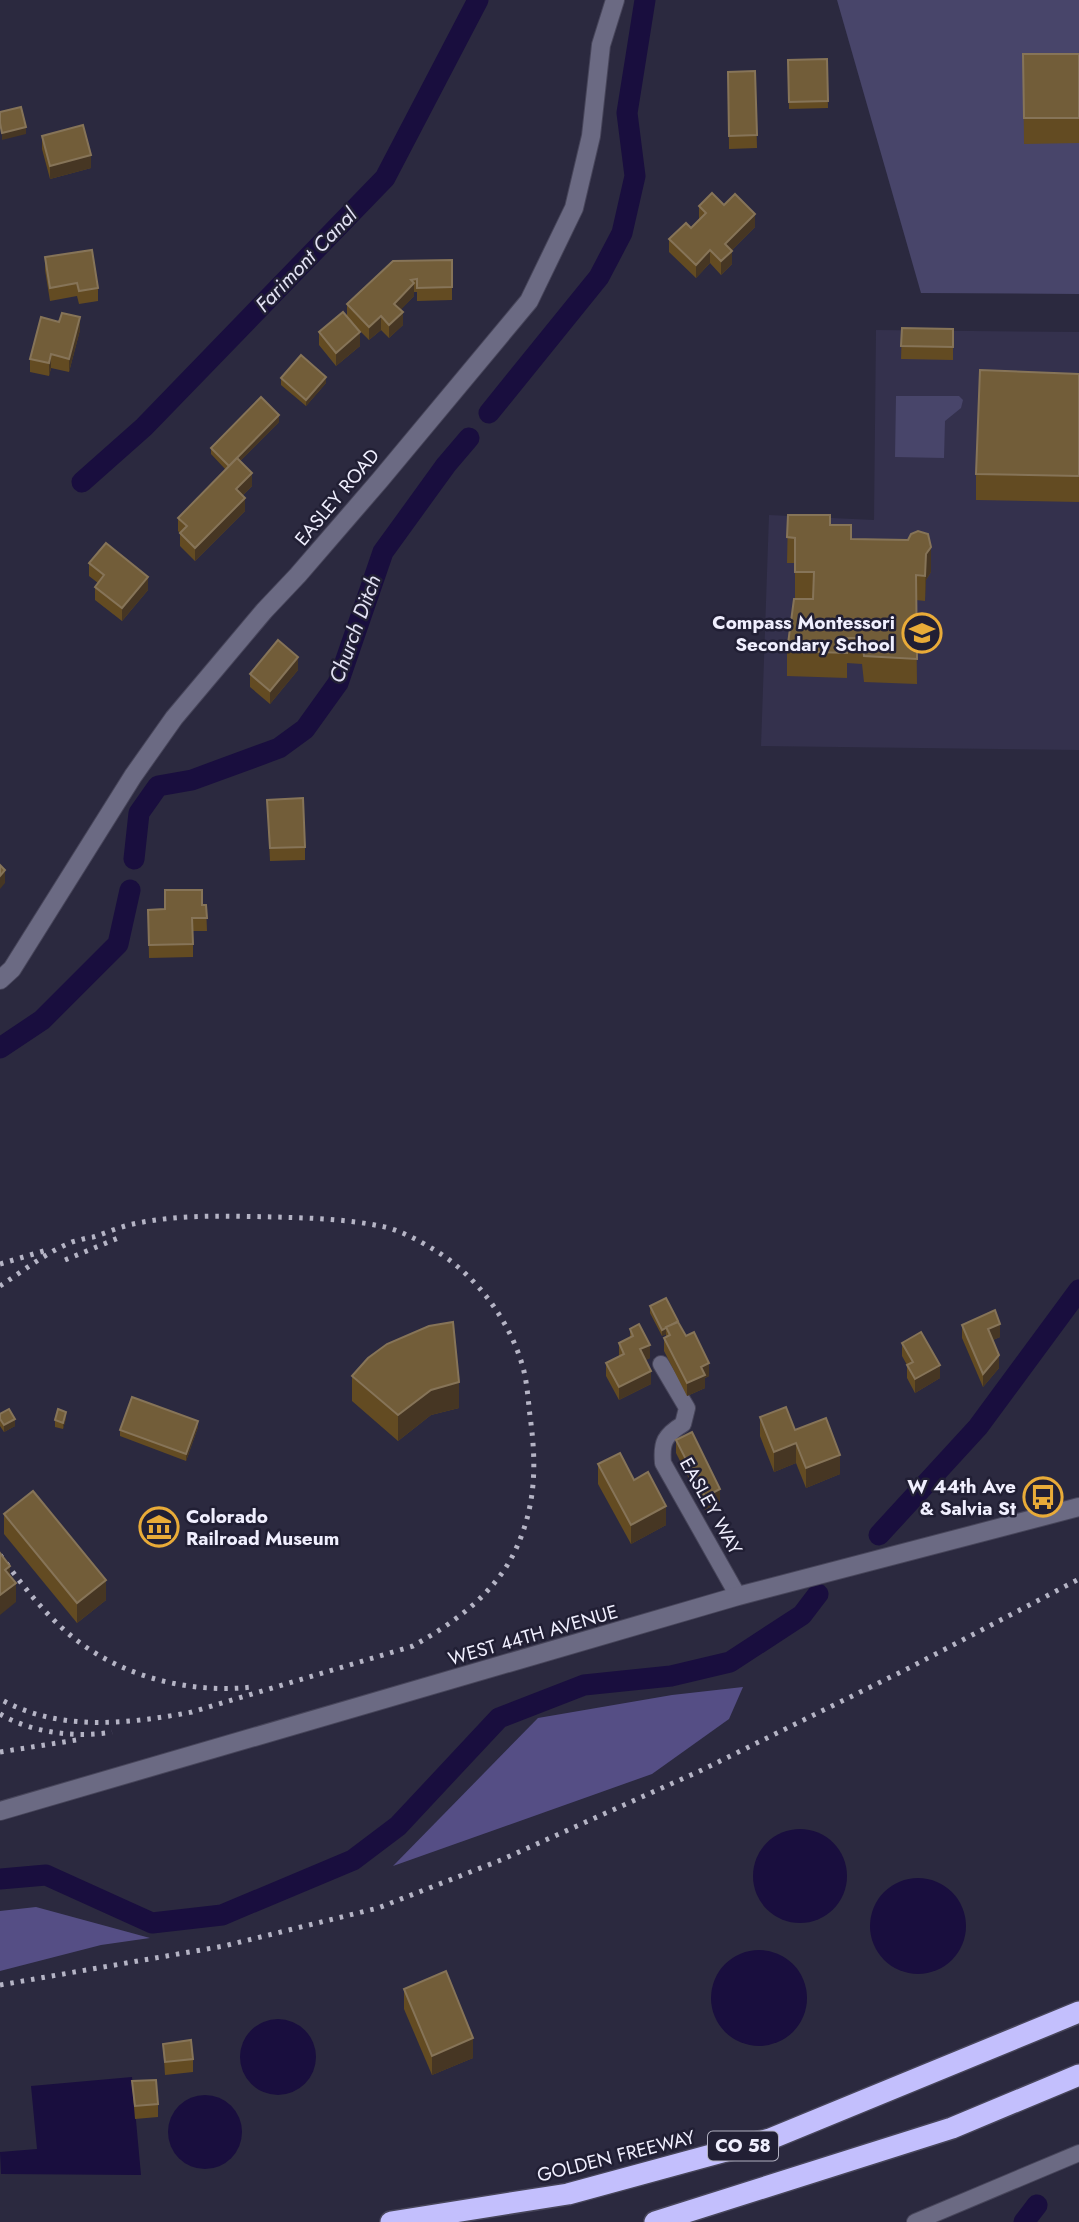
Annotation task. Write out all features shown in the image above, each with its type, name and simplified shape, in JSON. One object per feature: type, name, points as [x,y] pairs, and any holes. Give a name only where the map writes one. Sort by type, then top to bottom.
[{"type":"highway","name":"GOLDEN FREEWAY","points":[[391,2222],[568,2194],[771,2139],[1079,2012]]},
{"type":"highway","name":"CO 58","points":[[655,2222],[952,2128],[1079,2075]]},
{"type":"street","name":"EASLEY ROAD","points":[[0,980],[12,970],[133,776],[174,718],[380,480],[529,301],[573,208],[591,136],[601,45],[614,0]]},
{"type":"street","name":"EASLEY WAY","points":[[661,1364],[687,1408],[683,1424],[670,1432],[662,1446],[663,1463],[738,1596]]},
{"type":"street","name":"WEST 44TH AVENUE","points":[[0,1811],[738,1596],[1079,1507]]},
{"type":"street","points":[[915,2222],[1079,2153]]},
{"type":"shaded area","points":[[837,0],[1079,0],[1079,294],[921,293]]},
{"type":"shaded area","name":"Compass Montessori Secondary School","points":[[876,330],[1079,332],[1079,750],[761,746],[769,515],[874,520]]},
{"type":"shaded area","points":[[896,396],[959,396],[963,400],[961,408],[945,421],[944,458],[895,457]]},
{"type":"shaded area","points":[[743,1687],[729,1719],[652,1774],[393,1866],[538,1718],[672,1695]]},
{"type":"shaded area","points":[[791,1829],[809,1829],[834,1842],[844,1858],[847,1876],[844,1894],[834,1910],[809,1923],[791,1923],[766,1910],[753,1885],[753,1867],[766,1842]]},
{"type":"shaded area","points":[[918,1878],[937,1881],[952,1892],[963,1907],[966,1926],[963,1945],[952,1960],[937,1971],[918,1974],[899,1971],[884,1960],[873,1945],[870,1926],[873,1907],[884,1892],[899,1881]]},
{"type":"shaded area","points":[[36,1907],[150,1938],[101,1945],[0,1971],[0,1911]]},
{"type":"shaded area","points":[[759,1950],[777,1954],[793,1964],[803,1980],[807,1998],[803,2016],[793,2032],[777,2042],[759,2046],[741,2042],[725,2032],[715,2016],[711,1998],[715,1980],[725,1964],[741,1954]]},
{"type":"shaded area","points":[[278,2019],[292,2022],[305,2030],[313,2043],[316,2057],[313,2071],[305,2084],[292,2092],[278,2095],[264,2092],[251,2084],[243,2071],[240,2057],[243,2043],[251,2030],[264,2022]]},
{"type":"shaded area","points":[[132,2077],[141,2175],[1,2174],[0,2152],[37,2149],[31,2086]]},
{"type":"shaded area","points":[[198,2095],[212,2095],[226,2101],[236,2111],[242,2132],[236,2153],[226,2163],[212,2169],[198,2169],[184,2163],[174,2153],[168,2139],[168,2125],[174,2111],[184,2101]]},
{"type":"building","points":[[1023,54],[1079,54],[1079,118],[1024,118]]},
{"type":"building","points":[[827,59],[828,101],[789,102],[788,60]]},
{"type":"building","points":[[755,71],[757,135],[729,136],[728,72]]},
{"type":"building","points":[[21,107],[26,127],[2,133],[0,112]]},
{"type":"building","points":[[83,125],[91,155],[50,166],[42,136]]},
{"type":"building","points":[[712,193],[724,205],[735,194],[755,214],[725,244],[732,251],[721,261],[710,250],[696,265],[669,239],[686,223],[691,228],[706,213],[699,206]]},
{"type":"building","points":[[92,250],[98,288],[79,291],[77,283],[50,288],[45,257]]},
{"type":"building","points":[[452,260],[452,287],[417,288],[417,279],[411,280],[414,283],[394,304],[403,312],[389,325],[381,316],[369,327],[347,304],[393,261]]},
{"type":"building","points":[[343,312],[360,332],[336,353],[319,332]]},
{"type":"building","points":[[62,313],[80,317],[69,359],[51,354],[49,363],[30,359],[41,317],[59,322]]},
{"type":"building","points":[[902,328],[953,329],[953,347],[901,346]]},
{"type":"building","points":[[301,355],[326,377],[306,400],[281,378]]},
{"type":"building","points":[[980,370],[1079,374],[1079,476],[976,474]]},
{"type":"building","points":[[261,397],[279,415],[229,466],[211,448]]},
{"type":"building","points":[[237,458],[252,473],[236,489],[245,498],[195,548],[180,533],[187,526],[178,518]]},
{"type":"building","points":[[788,515],[830,515],[830,525],[851,525],[851,539],[908,540],[911,534],[918,531],[928,534],[931,547],[926,554],[925,576],[916,575],[917,659],[864,656],[862,638],[847,638],[847,653],[787,651],[794,599],[813,599],[814,572],[795,572],[795,538],[787,537]]},
{"type":"building","points":[[106,543],[148,577],[122,608],[95,587],[104,575],[89,563]]},
{"type":"building","points":[[278,640],[298,657],[270,691],[250,674]]},
{"type":"building","points":[[303,798],[305,847],[270,848],[267,800]]},
{"type":"building","points":[[165,890],[202,890],[202,905],[206,905],[207,918],[192,918],[193,944],[149,945],[148,910],[165,909]]},
{"type":"building","points":[[666,1298],[678,1321],[662,1330],[650,1306]]},
{"type":"building","points":[[995,1310],[1000,1324],[988,1329],[999,1355],[983,1374],[962,1325]]},
{"type":"building","points":[[453,1322],[459,1382],[431,1390],[398,1415],[352,1376],[368,1358],[387,1344],[429,1326]]},
{"type":"building","points":[[678,1322],[686,1336],[694,1332],[709,1363],[701,1367],[705,1375],[687,1383],[664,1338],[670,1335],[666,1327]]},
{"type":"building","points":[[639,1324],[650,1345],[640,1349],[651,1371],[619,1387],[606,1363],[624,1354],[619,1343],[633,1336],[630,1329]]},
{"type":"building","points":[[921,1332],[940,1365],[915,1379],[907,1365],[913,1362],[902,1343]]},
{"type":"building","points":[[132,1397],[198,1421],[186,1454],[120,1430]]},
{"type":"building","points":[[786,1407],[795,1430],[826,1418],[840,1455],[806,1468],[796,1443],[774,1452],[760,1417]]},
{"type":"building","points":[[9,1409],[15,1419],[4,1425],[0,1414]]},
{"type":"building","points":[[58,1409],[66,1412],[63,1423],[55,1420]]},
{"type":"building","points":[[692,1432],[720,1489],[705,1497],[676,1440]]},
{"type":"building","points":[[620,1453],[634,1480],[648,1472],[666,1506],[631,1525],[598,1464]]},
{"type":"building","points":[[33,1491],[106,1580],[77,1603],[4,1514]]},
{"type":"building","points":[[0,1553],[10,1566],[5,1570],[16,1583],[0,1595]]},
{"type":"building","points":[[446,1971],[473,2038],[432,2056],[404,1989]]},
{"type":"building","points":[[191,2040],[193,2059],[165,2062],[163,2044]]},
{"type":"building","points":[[156,2080],[158,2104],[135,2106],[132,2081]]},
{"type":"waterway","name":"Farimont Canal","points":[[82,482],[144,427],[385,178],[478,0]]},
{"type":"waterway","name":"Church Ditch","points":[[489,413],[599,277],[622,233],[635,176],[627,113],[645,0]]},
{"type":"waterway","name":"Church Ditch","points":[[134,859],[139,813],[158,786],[192,780],[279,748],[305,729],[338,683],[383,552],[446,465],[469,438]]},
{"type":"waterway","name":"Church Ditch","points":[[0,1048],[42,1020],[118,944],[130,890]]},
{"type":"waterway","points":[[879,1535],[978,1427],[1079,1290]]},
{"type":"waterway","points":[[0,1879],[46,1875],[152,1923],[222,1915],[353,1860],[398,1826],[499,1718],[584,1685],[671,1676],[730,1662],[802,1615],[818,1594]]},
{"type":"waterway","points":[[1024,2222],[1037,2205]]},
{"type":"railway","points":[[0,1286],[44,1256],[72,1242],[150,1221],[204,1216],[301,1218],[354,1222],[394,1230],[408,1235],[448,1259],[476,1284],[499,1314],[524,1370],[534,1452],[533,1487],[526,1521],[521,1538],[504,1570],[470,1608],[413,1646],[192,1712],[143,1720],[70,1721],[23,1710],[0,1699]]},
{"type":"railway","points":[[65,1260],[123,1236]]},
{"type":"railway","points":[[0,1264],[47,1250]]},
{"type":"railway","points":[[0,1555],[53,1620],[78,1642],[110,1661],[149,1677],[190,1686],[252,1687]]},
{"type":"railway","points":[[0,1985],[224,1946],[378,1908],[501,1860],[702,1770],[909,1668],[1079,1579]]},
{"type":"railway","points":[[0,1714],[40,1730],[69,1734],[112,1732]]},
{"type":"railway","points":[[0,1752],[83,1739]]},
{"type":"place","name":"Compass Montessori Secondary School","points":[[922,633]]},
{"type":"place","name":"W 44th Ave & Salvia St","points":[[1043,1497]]},
{"type":"place","name":"Colorado Railroad Museum","points":[[159,1527]]}]
